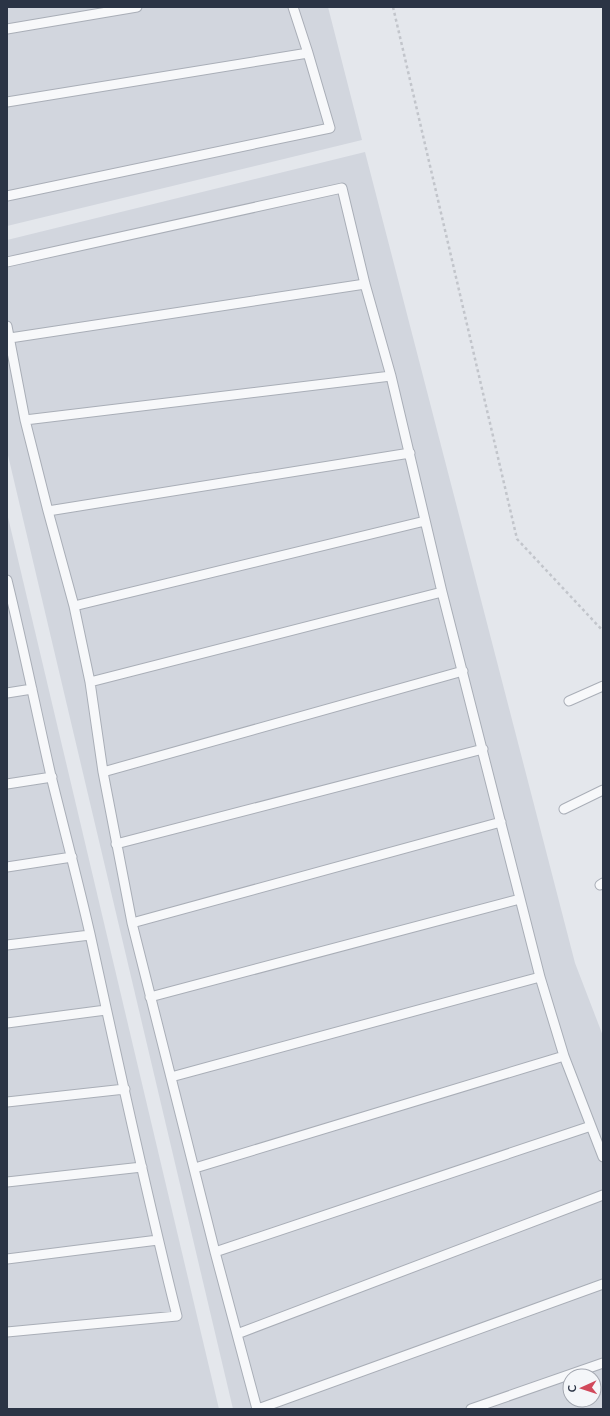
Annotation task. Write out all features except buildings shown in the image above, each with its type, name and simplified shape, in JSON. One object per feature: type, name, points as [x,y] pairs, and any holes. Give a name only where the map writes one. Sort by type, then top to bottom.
[{"type":"lane","points":[[7,29],[137,7]]},
{"type":"lane","points":[[7,196],[330,128],[293,7]]},
{"type":"lane","points":[[7,102],[308,53]]},
{"type":"lane","points":[[7,262],[342,188],[365,284],[391,376],[442,592],[540,977],[564,1056],[603,1157]]},
{"type":"lane","points":[[10,338],[365,284]]},
{"type":"lane","points":[[7,326],[25,420],[74,606],[90,682],[103,772],[132,923],[237,1334],[258,1409],[603,1284]]},
{"type":"lane","points":[[25,420],[391,376]]},
{"type":"lane","points":[[48,511],[410,453]]},
{"type":"lane","points":[[74,606],[425,521]]},
{"type":"lane","points":[[7,580],[11,612],[32,689],[72,857],[158,1240],[177,1316],[7,1332]]},
{"type":"lane","points":[[90,682],[442,592]]},
{"type":"lane","points":[[103,772],[463,671]]},
{"type":"lane","points":[[569,701],[603,686]]},
{"type":"lane","points":[[7,693],[32,689]]},
{"type":"lane","points":[[116,844],[483,749]]},
{"type":"lane","points":[[7,784],[52,777]]},
{"type":"lane","points":[[564,809],[603,790]]},
{"type":"lane","points":[[132,923],[501,822]]},
{"type":"lane","points":[[7,867],[72,857]]},
{"type":"lane","points":[[150,997],[520,899]]},
{"type":"lane","points":[[7,945],[90,935]]},
{"type":"lane","points":[[171,1077],[540,977]]},
{"type":"lane","points":[[7,1023],[106,1010]]},
{"type":"lane","points":[[195,1168],[564,1056]]},
{"type":"lane","points":[[7,1102],[125,1089]]},
{"type":"lane","points":[[216,1252],[591,1126]]},
{"type":"lane","points":[[7,1182],[142,1167]]},
{"type":"lane","points":[[237,1334],[603,1195]]},
{"type":"lane","points":[[7,1259],[158,1240]]},
{"type":"lane","points":[[470,1409],[603,1363]]},
{"type":"path","points":[[393,7],[517,539],[603,631]]},
{"type":"shaded area","points":[[7,7],[328,7],[362,140],[7,226]]},
{"type":"shaded area","points":[[365,152],[575,963],[603,1036],[603,1409],[233,1409],[7,451],[7,240]]},
{"type":"shaded area","points":[[7,513],[219,1409],[7,1409]]}]
